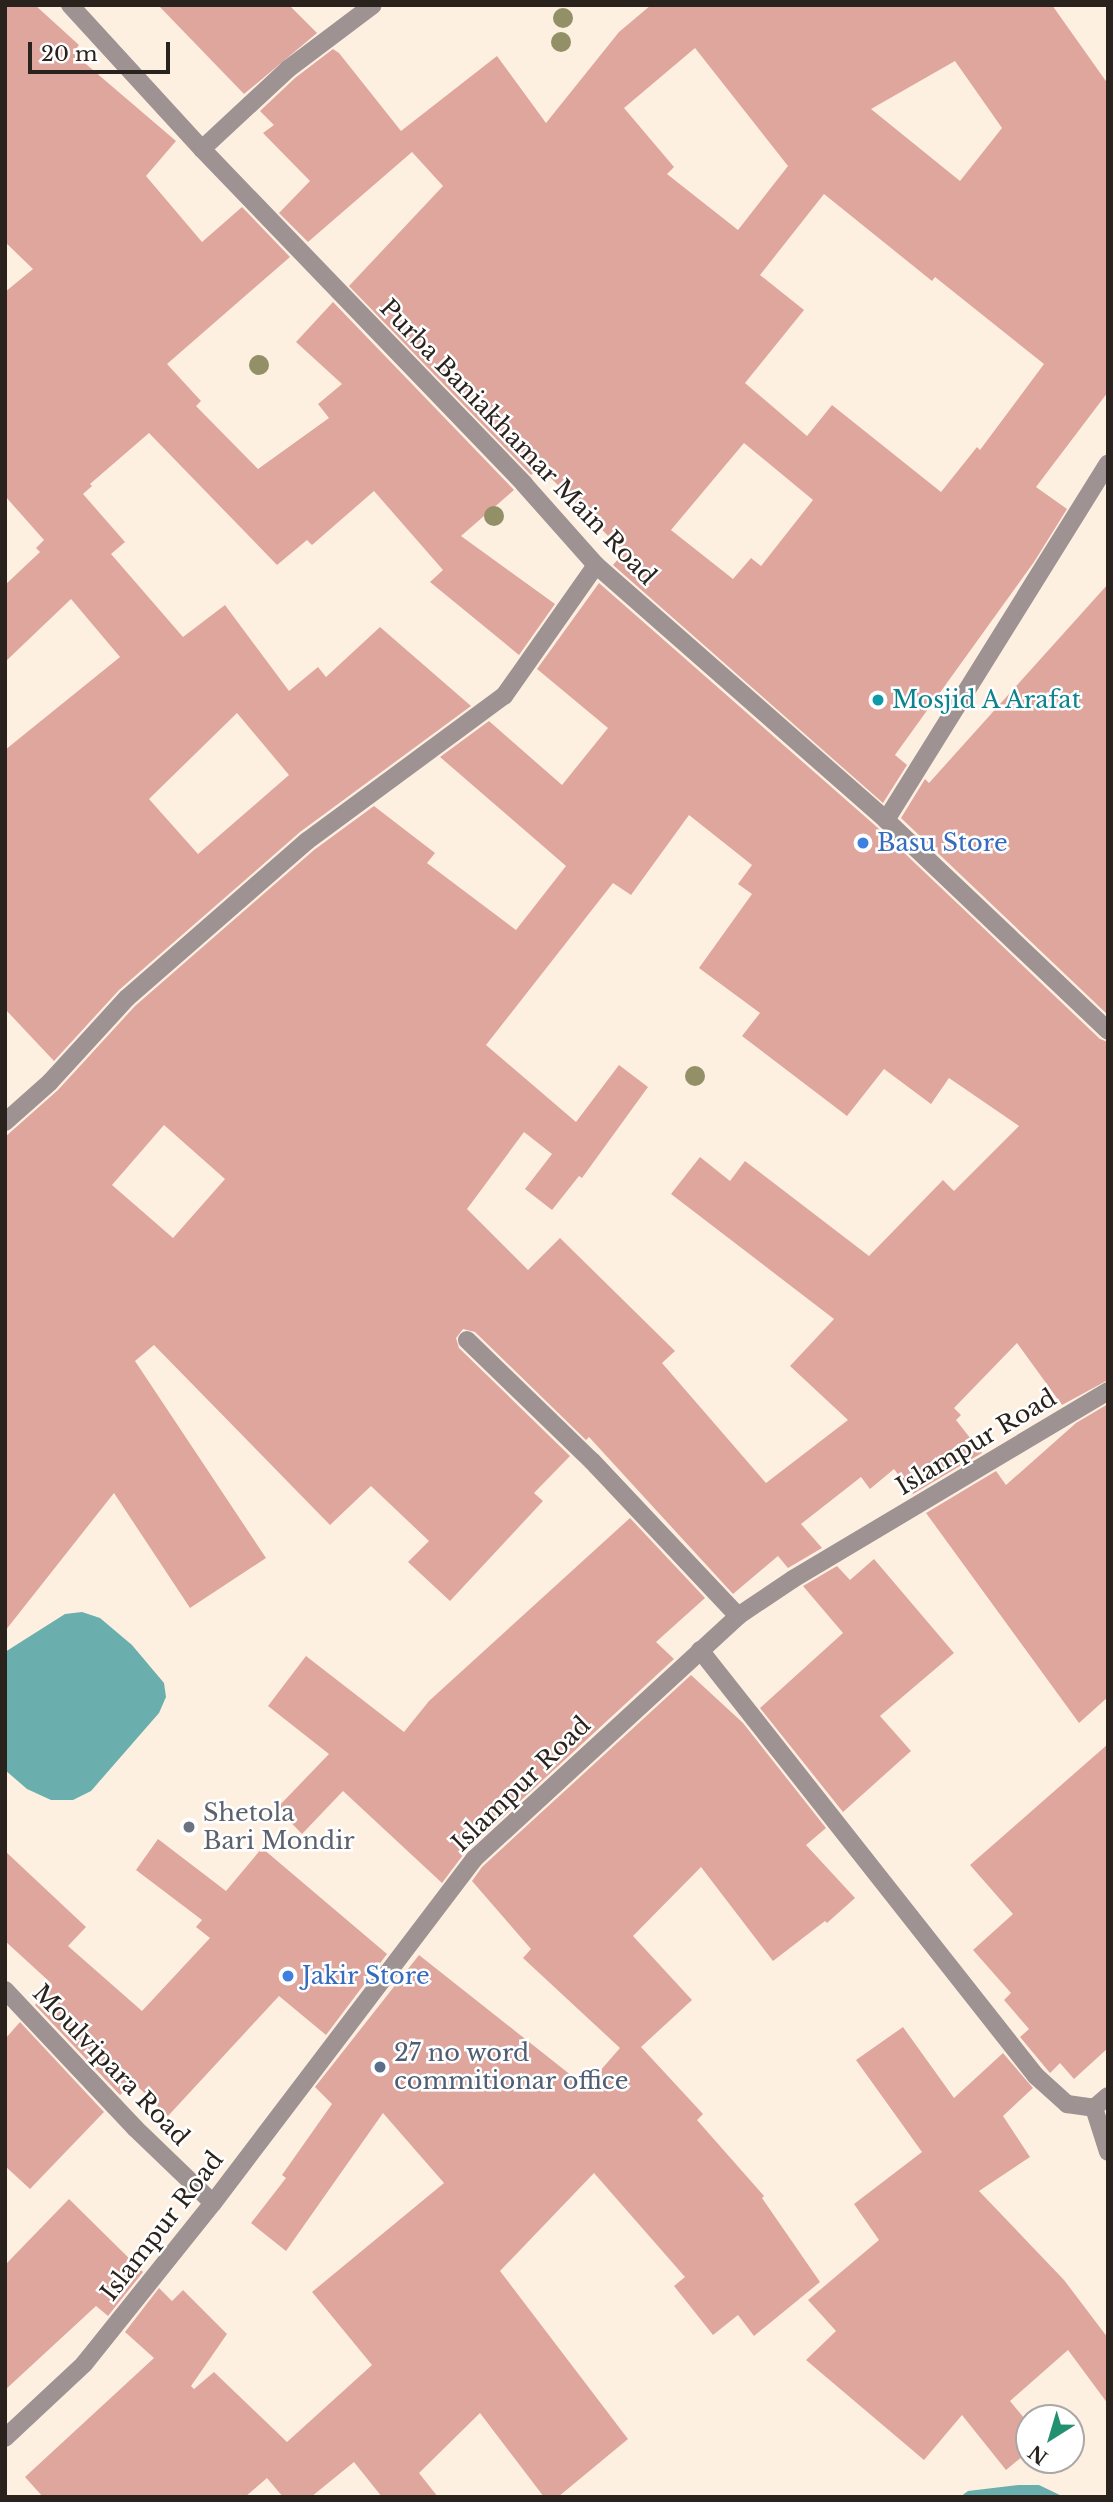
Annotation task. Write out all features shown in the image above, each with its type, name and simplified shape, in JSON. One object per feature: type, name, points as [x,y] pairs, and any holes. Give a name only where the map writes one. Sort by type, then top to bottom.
[{"type":"street","name":"Purba Baniakhamar Main Road","points":[[70,5],[202,149],[524,484],[596,565],[886,820],[1108,1031]]},
{"type":"street","points":[[202,149],[288,69],[373,5]]},
{"type":"street","points":[[886,820],[1108,464]]},
{"type":"street","points":[[5,1122],[50,1082],[127,998],[307,841],[504,696],[596,565]]},
{"type":"street","points":[[467,1340],[592,1461],[738,1616]]},
{"type":"street","name":"Islampur Road","points":[[5,2438],[84,2364],[213,2203],[474,1859],[738,1616],[793,1579],[1108,1391]]},
{"type":"street","points":[[700,1650],[1036,2076],[1067,2104],[1101,2102],[1108,2152]]},
{"type":"street","name":"Moulvipara Road","points":[[5,1990],[135,2128],[213,2203]]},
{"type":"water","points":[[82,1612],[100,1618],[132,1645],[164,1683],[166,1697],[159,1713],[91,1791],[73,1800],[51,1800],[27,1789],[5,1770],[5,1652],[65,1614]]},
{"type":"water","points":[[1039,2485],[1064,2497],[960,2497],[968,2491]]},
{"type":"building","points":[[5,5],[35,5],[79,45],[73,53],[176,141],[146,176],[202,242],[242,207],[290,257],[167,364],[201,401],[196,406],[258,469],[329,418],[318,404],[342,384],[296,342],[333,302],[514,490],[461,536],[555,604],[519,655],[430,582],[443,570],[374,491],[312,545],[307,540],[277,565],[149,433],[90,484],[92,486],[83,494],[125,542],[111,554],[183,637],[225,605],[289,691],[318,667],[326,677],[380,627],[471,706],[300,832],[119,990],[54,1061],[5,1009],[5,750],[120,657],[71,599],[5,662],[5,585],[40,552],[36,548],[44,540],[5,496],[5,292],[33,269],[5,242]],"holes":[[[237,713],[289,775],[198,854],[149,799]]]},
{"type":"building","points":[[158,5],[289,5],[317,33],[244,94]]},
{"type":"building","points":[[651,5],[1052,5],[1108,84],[1108,392],[1036,487],[1067,509],[1034,562],[895,755],[907,765],[883,803],[613,565],[624,552],[540,467],[531,475],[349,286],[443,186],[412,152],[308,242],[279,213],[310,181],[263,133],[274,125],[260,111],[295,78],[333,49],[401,131],[497,56],[546,123],[619,32]],"holes":[[[695,48],[788,166],[738,230],[667,174],[674,167],[624,108]],[[955,61],[1002,128],[960,181],[871,109]],[[824,194],[932,281],[935,277],[1044,364],[980,450],[977,447],[941,492],[832,405],[807,436],[745,383],[804,310],[760,275]],[[744,443],[813,500],[761,566],[751,558],[733,579],[671,530]]]},
{"type":"building","points":[[599,583],[878,828],[1100,1039],[1108,1042],[1108,1380],[1062,1405],[1017,1343],[954,1408],[961,1415],[956,1420],[982,1453],[913,1494],[894,1469],[870,1489],[861,1477],[801,1524],[822,1548],[788,1568],[778,1556],[733,1594],[589,1437],[586,1440],[475,1332],[463,1329],[456,1338],[459,1348],[570,1456],[534,1493],[543,1501],[450,1601],[408,1562],[429,1541],[371,1486],[330,1525],[154,1345],[135,1361],[266,1558],[190,1608],[114,1493],[5,1631],[5,1137],[58,1090],[135,1006],[314,850],[374,806],[435,853],[427,863],[516,930],[566,866],[440,757],[489,721],[562,785],[608,728],[537,669]],"holes":[[[689,815],[752,865],[738,884],[752,894],[699,968],[760,1013],[742,1036],[847,1116],[884,1069],[931,1104],[949,1078],[1019,1126],[954,1191],[943,1180],[869,1256],[745,1161],[730,1181],[700,1157],[671,1194],[834,1319],[790,1366],[848,1420],[766,1483],[662,1363],[675,1351],[560,1238],[528,1270],[467,1209],[524,1132],[552,1154],[525,1189],[552,1210],[579,1176],[582,1178],[648,1087],[619,1065],[576,1122],[486,1045],[613,883],[631,895]],[[164,1125],[225,1179],[173,1238],[112,1185]]]},
{"type":"building","points":[[1108,584],[1108,1015],[901,818],[925,779],[929,783]]},
{"type":"building","points":[[1108,1404],[1108,1697],[1079,1723],[926,1513],[996,1471],[1006,1485],[1076,1423]]},
{"type":"building","points":[[630,1518],[705,1598],[656,1642],[674,1659],[466,1851],[442,1883],[343,1791],[302,1834],[277,1808],[329,1754],[268,1706],[306,1656],[404,1732],[429,1701]]},
{"type":"building","points":[[874,1559],[954,1653],[880,1716],[911,1751],[843,1812],[760,1708],[843,1633],[803,1586],[837,1566],[850,1580]]},
{"type":"building","points":[[691,1675],[743,1723],[826,1828],[806,1845],[855,1898],[827,1923],[825,1921],[773,1961],[701,1867],[633,1936],[692,2000],[641,2047],[703,2114],[697,2120],[764,2196],[762,2198],[820,2282],[754,2336],[738,2315],[713,2335],[674,2286],[685,2277],[594,2173],[500,2271],[628,2439],[558,2497],[544,2497],[480,2413],[419,2473],[438,2497],[382,2497],[354,2462],[311,2497],[283,2497],[267,2478],[245,2497],[43,2497],[25,2477],[154,2358],[125,2332],[159,2288],[172,2301],[183,2290],[227,2334],[191,2386],[194,2389],[214,2372],[287,2442],[372,2365],[312,2292],[444,2183],[383,2113],[286,2251],[251,2223],[286,2178],[282,2175],[332,2104],[315,2087],[419,1955],[586,2087],[620,2048],[523,1958],[531,1949],[472,1881],[482,1867]]},
{"type":"building","points":[[1108,1744],[1108,2048],[1074,2079],[1060,2063],[1050,2073],[1020,2037],[1029,2029],[1004,2000],[1011,1993],[973,1950],[1013,1914],[970,1865]]},
{"type":"building","points":[[158,1839],[226,1891],[262,1848],[387,1954],[326,2035],[279,1996],[168,2116],[133,2082],[120,2095],[35,2005],[52,1984],[5,1941],[5,1851],[86,1927],[68,1946],[142,2011],[210,1938],[196,1927],[202,1920],[136,1870]]},
{"type":"building","points":[[20,2022],[104,2112],[30,2189],[5,2166],[5,2039]]},
{"type":"building","points":[[903,2027],[954,2098],[1003,2053],[1033,2088],[1003,2116],[1030,2157],[979,2191],[1064,2280],[1108,2338],[1108,2404],[1068,2350],[1010,2401],[1015,2407],[1015,2463],[1006,2470],[962,2415],[924,2460],[806,2360],[836,2331],[808,2300],[879,2240],[854,2204],[922,2152],[856,2060]]},
{"type":"building","points":[[69,2199],[143,2272],[108,2316],[96,2306],[5,2390],[5,2265]]},
{"type":"place","name":"Mosjid A Arafat","points":[[878,700]]},
{"type":"place","name":"Basu Store","points":[[863,843]]},
{"type":"place","name":"Shetola Bari Mondir","points":[[189,1827]]},
{"type":"place","name":"Jakir Store","points":[[288,1976]]},
{"type":"place","name":"27 no word commitionar office","points":[[380,2067]]}]
